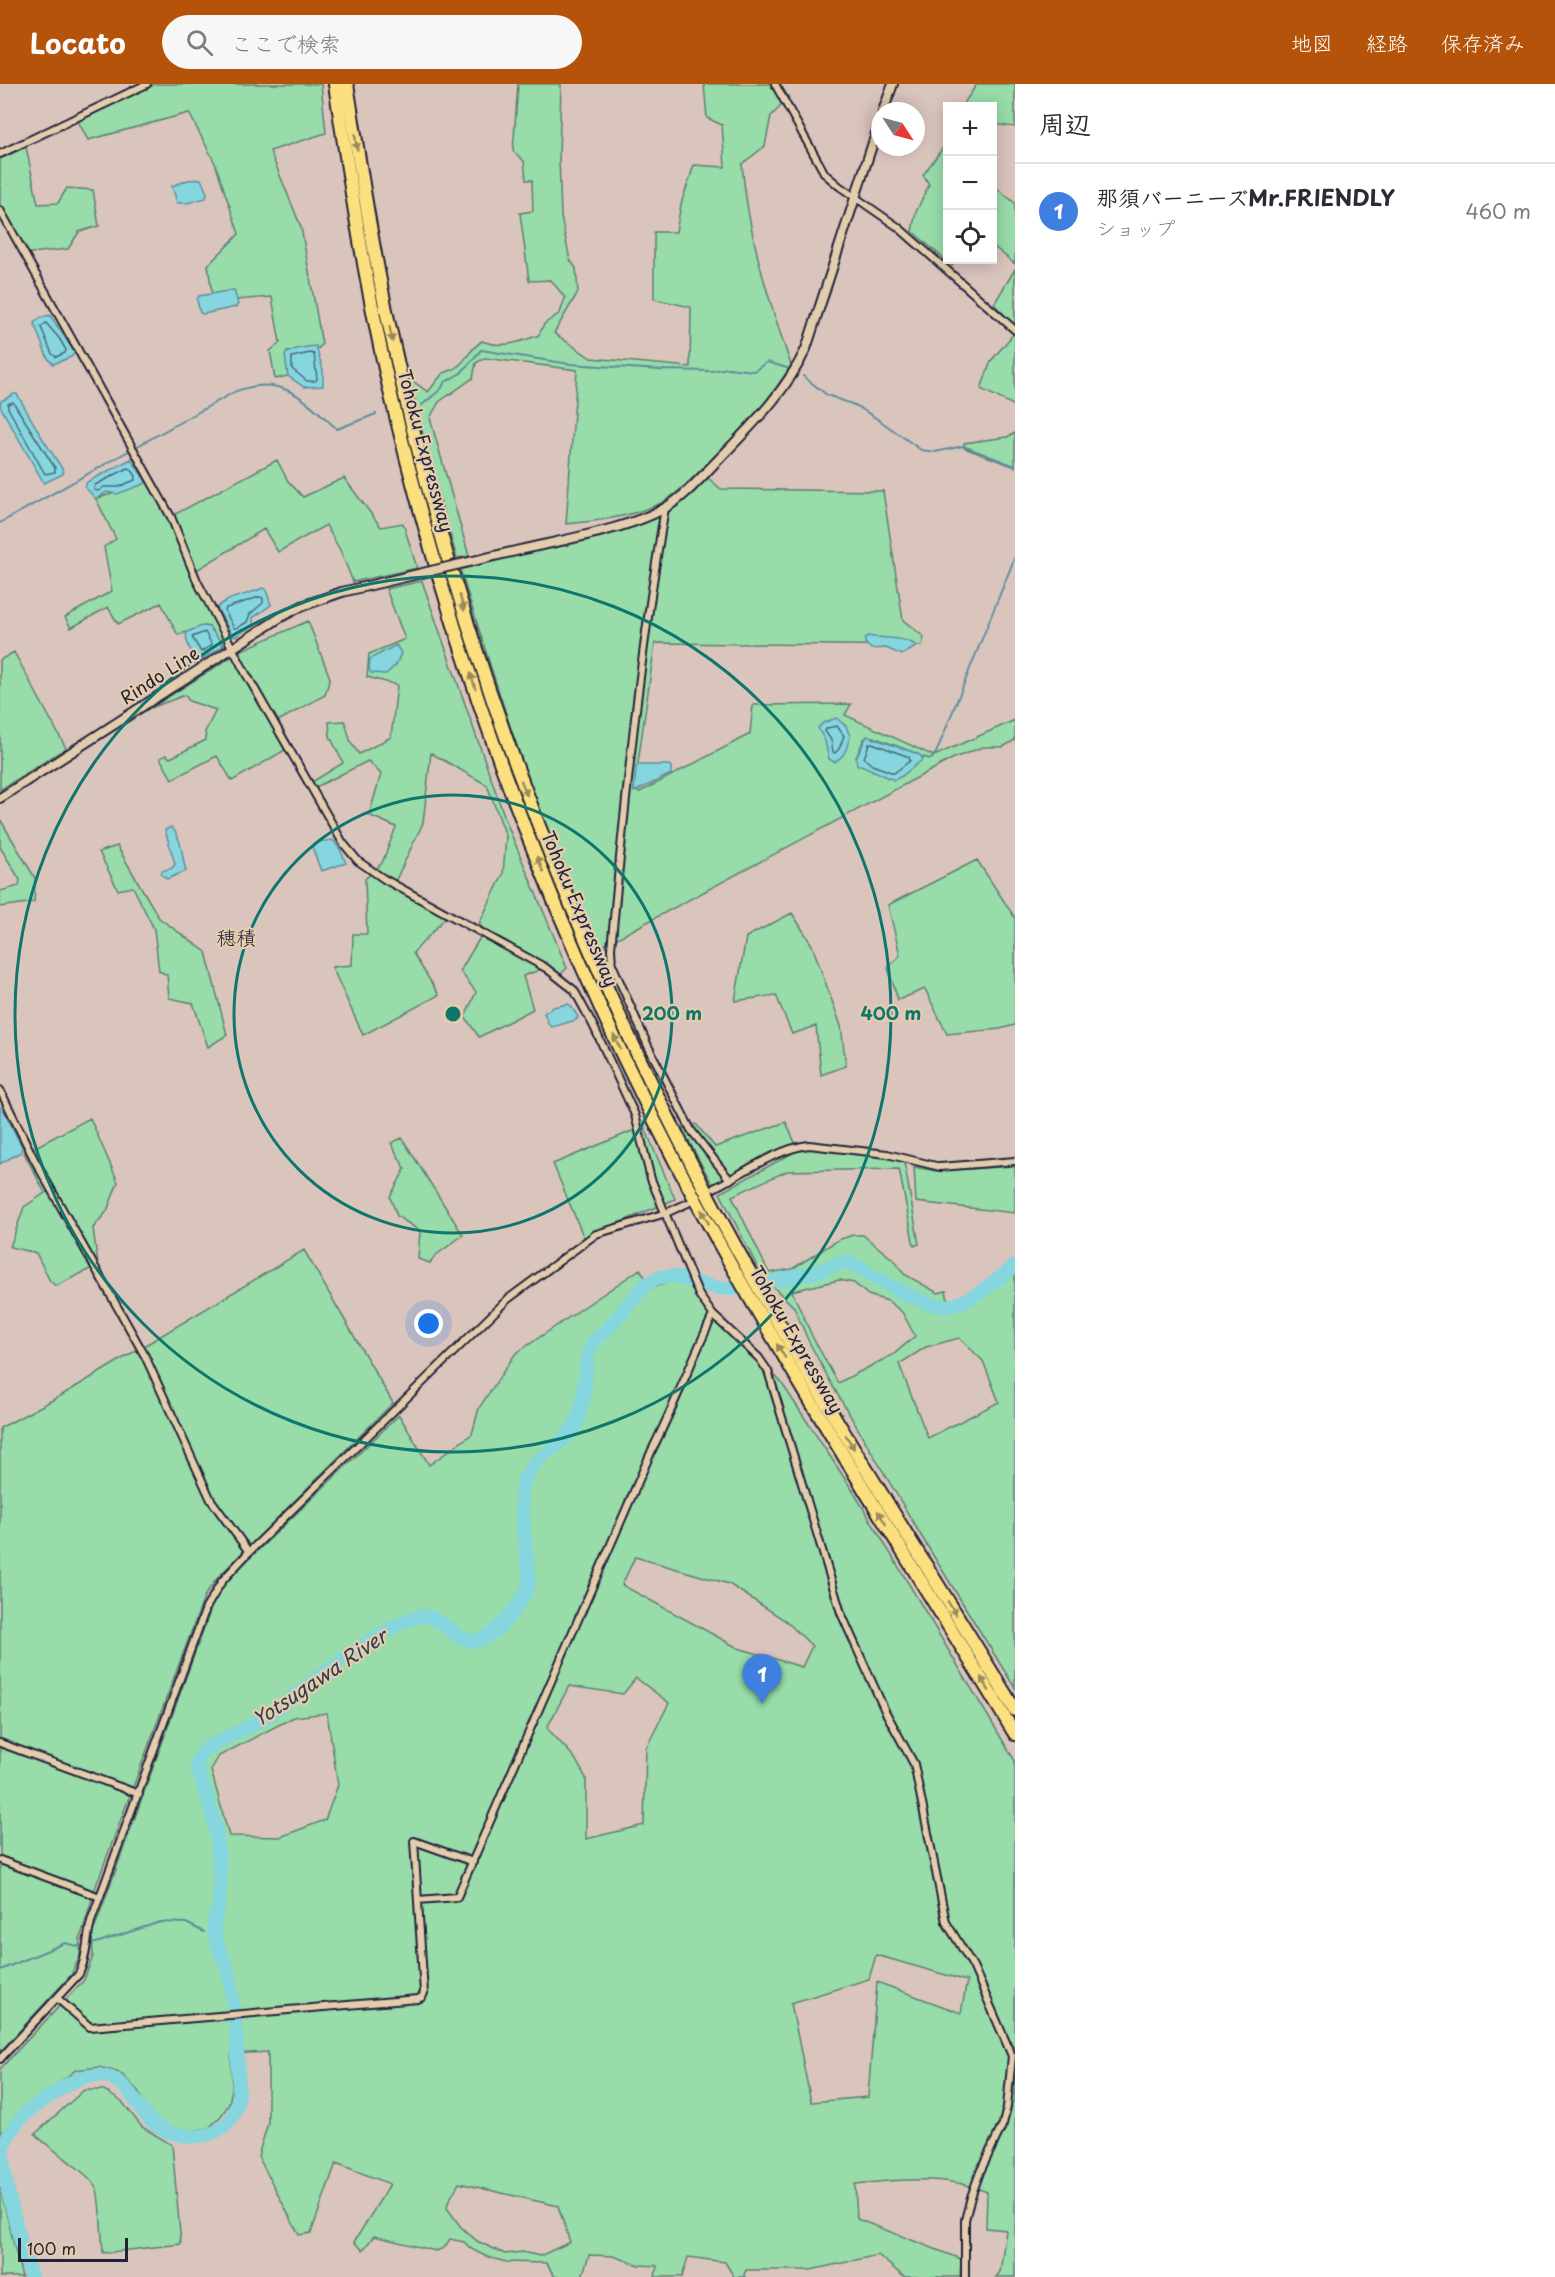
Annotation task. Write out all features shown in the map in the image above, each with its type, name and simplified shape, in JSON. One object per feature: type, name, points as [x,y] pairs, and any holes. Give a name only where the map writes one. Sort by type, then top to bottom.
[{"type":"highway","name":"Tohoku Expressway","points":[[334,84],[367,282],[394,407],[436,562],[479,701],[537,857],[607,1020],[664,1138],[740,1266],[767,1301],[859,1457],[1015,1710]]},
{"type":"highway","name":"Tohoku Expressway","points":[[347,84],[378,269],[406,403],[445,548],[492,698],[548,852],[613,1003],[740,1266],[753,1304],[1015,1734]]},
{"type":"street","points":[[0,154],[147,84]]},
{"type":"street","points":[[775,84],[825,174],[898,227],[1015,330]]},
{"type":"street","points":[[886,102],[893,84]]},
{"type":"street","name":"Rindo Line","points":[[0,798],[291,611],[326,596],[626,524],[665,508],[682,496],[748,429],[781,392],[796,370],[818,312],[871,148]]},
{"type":"street","points":[[0,210],[171,517],[197,580],[343,843],[358,861],[384,879],[546,968],[574,990],[635,1115],[651,1179],[699,1294],[713,1315],[759,1358],[768,1371],[840,1613],[885,1711],[914,1764],[946,1922],[973,1966],[1012,2056],[1003,2124],[977,2180],[965,2220],[965,2277]]},
{"type":"street","points":[[665,508],[656,558],[631,760],[611,949],[612,964],[648,1046],[691,1130],[730,1180]]},
{"type":"street","points":[[0,1090],[33,1159],[145,1356],[211,1500],[249,1552]]},
{"type":"street","points":[[714,1188],[787,1150],[808,1145],[887,1154],[940,1167],[1015,1161]]},
{"type":"street","points":[[0,2059],[79,1974],[83,1966],[87,1937],[99,1897],[206,1608],[222,1581],[508,1299],[596,1234],[666,1213],[688,1203]]},
{"type":"street","points":[[418,1899],[457,1897],[713,1315]]},
{"type":"street","points":[[0,1743],[139,1794]]},
{"type":"street","points":[[57,1998],[90,2026],[422,1997],[424,1993],[414,1841],[472,1862]]},
{"type":"street","points":[[1,1863],[99,1897]]},
{"type":"green space","points":[[155,84],[321,84],[326,133],[270,151],[301,227],[322,344],[319,348],[287,352],[288,376],[275,379],[270,351],[280,343],[272,297],[236,300],[234,290],[212,294],[208,265],[239,234],[215,163],[189,113],[88,140],[78,121]]},
{"type":"green space","points":[[518,84],[561,84],[559,156],[561,217],[570,260],[576,268],[578,292],[554,333],[591,358],[690,367],[691,307],[654,299],[654,232],[676,232],[681,204],[694,165],[725,167],[722,125],[707,118],[704,84],[780,84],[789,98],[771,116],[765,146],[742,164],[749,216],[760,266],[791,365],[773,392],[751,418],[684,487],[672,496],[659,504],[625,515],[566,524],[577,370],[485,358],[476,363],[473,378],[439,402],[430,418],[469,556],[457,558],[431,470],[410,379],[428,392],[443,373],[457,367],[482,341],[504,344],[539,335],[544,324],[560,313],[565,298],[551,280],[529,281],[520,213],[533,211],[532,180],[526,180],[524,161],[513,151]]},
{"type":"green space","points":[[977,84],[1015,84],[1015,127],[997,125],[997,102],[965,102]]},
{"type":"green space","points":[[26,147],[38,204],[58,203],[67,188],[93,190],[99,226],[79,232],[68,249],[22,254],[0,214],[0,159]]},
{"type":"green space","points":[[943,148],[943,258],[912,231],[916,212],[929,184],[923,175]]},
{"type":"green space","points":[[997,188],[1015,203],[1015,264],[997,249]]},
{"type":"green space","points":[[1015,269],[1015,326],[994,304]]},
{"type":"green space","points":[[1015,332],[1015,406],[981,389],[991,361]]},
{"type":"green space","points":[[1015,433],[1015,467],[964,448],[964,443],[1007,437]]},
{"type":"green space","points":[[277,460],[288,481],[303,497],[344,478],[381,527],[403,523],[417,568],[353,582],[341,552],[326,525],[278,552],[264,529],[195,571],[233,640],[222,647],[222,643],[209,627],[205,626],[178,635],[161,603],[118,624],[108,607],[71,628],[65,617],[112,591],[104,547],[116,539],[96,499],[148,481],[168,518]]},
{"type":"green space","points":[[708,478],[721,489],[883,491],[903,620],[924,637],[922,646],[655,643],[634,791],[640,792],[750,734],[753,705],[851,704],[845,715],[934,756],[1015,720],[1015,740],[1003,747],[983,747],[954,758],[599,948],[577,902],[539,809],[460,569],[625,529],[652,519],[673,506]],"holes":[[[873,737],[922,757],[902,776],[888,778],[879,772],[870,770],[856,758],[864,739]]]},
{"type":"green space","points":[[422,581],[507,824],[567,968],[561,974],[542,969],[523,976],[533,1009],[479,1037],[465,1017],[476,992],[460,971],[484,931],[479,924],[503,874],[506,836],[487,785],[431,753],[423,823],[392,888],[446,917],[413,953],[439,995],[363,1035],[332,967],[352,965],[353,934],[367,934],[365,879],[382,863],[396,827],[369,815],[381,774],[368,761],[316,787],[312,782],[343,763],[330,736],[329,722],[345,721],[351,743],[359,754],[391,737],[397,685],[367,677],[369,654],[405,639],[386,589]]},
{"type":"green space","points":[[308,621],[330,678],[325,695],[278,721],[292,746],[232,781],[217,756],[172,779],[160,758],[166,755],[170,758],[206,740],[205,732],[216,710],[189,701],[185,695],[151,708],[242,650]]},
{"type":"green space","points":[[14,652],[66,748],[0,790],[0,660]]},
{"type":"green space","points":[[0,819],[35,878],[34,902],[0,907],[0,891],[19,886],[20,880],[0,847]]},
{"type":"green space","points":[[117,846],[159,918],[206,952],[227,1035],[208,1047],[193,1003],[169,998],[167,975],[159,971],[154,929],[133,887],[118,890],[99,852]]},
{"type":"green space","points":[[977,860],[1015,918],[1015,1025],[1000,1029],[947,1034],[925,989],[898,1000],[888,968],[900,955],[888,905]]},
{"type":"green space","points":[[792,913],[812,945],[841,1026],[846,1066],[821,1075],[816,1026],[792,1034],[776,995],[735,1001],[746,937]]},
{"type":"green space","points":[[90,1118],[118,1182],[107,1211],[93,1228],[98,1265],[56,1286],[50,1281],[36,1253],[10,1247],[24,1207],[45,1193],[24,1153]]},
{"type":"green space","points":[[786,1122],[796,1145],[712,1184],[682,1128],[696,1124],[715,1147]]},
{"type":"green space","points":[[644,1126],[675,1199],[584,1238],[553,1164]]},
{"type":"green space","points":[[402,1138],[463,1235],[435,1256],[430,1263],[418,1259],[420,1231],[397,1216],[390,1197],[405,1169],[391,1143]]},
{"type":"green space","points":[[815,1149],[885,1157],[904,1162],[919,1244],[914,1246],[899,1169],[787,1171],[732,1196],[769,1273],[792,1269],[838,1240],[853,1235],[863,1235],[895,1261],[904,1274],[938,1293],[946,1291],[950,1310],[974,1302],[1015,1273],[1015,1688],[832,1385],[808,1340],[794,1307],[762,1276],[720,1193],[798,1150]],"holes":[[[839,1280],[854,1283],[868,1295],[888,1301],[902,1312],[915,1336],[894,1354],[838,1383],[813,1338],[792,1291]],[[959,1338],[983,1361],[999,1402],[928,1438],[899,1364],[926,1347]]]},
{"type":"green space","points":[[1015,1166],[1015,1213],[916,1202],[914,1167],[936,1171]]},
{"type":"green space","points":[[304,1250],[393,1403],[218,1577],[205,1595],[96,1886],[80,1939],[80,1956],[71,1975],[0,2052],[0,1428],[62,1395]]},
{"type":"green space","points":[[640,1269],[652,1288],[668,1282],[687,1283],[781,1382],[853,1491],[1015,1761],[1015,2277],[996,2277],[1000,2272],[1006,2230],[986,2228],[987,2192],[955,2183],[922,2180],[855,2184],[857,2219],[961,2259],[960,2277],[904,2277],[878,2255],[811,2270],[746,2270],[745,2277],[734,2277],[725,2262],[688,2257],[682,2277],[655,2277],[657,2266],[639,2265],[613,2256],[589,2255],[582,2277],[555,2277],[546,2263],[506,2262],[487,2257],[471,2249],[464,2242],[450,2239],[444,2248],[436,2251],[374,2236],[363,2250],[354,2242],[390,2184],[336,2163],[311,2233],[299,2235],[258,2156],[268,2123],[268,2052],[231,2054],[232,2088],[229,2104],[209,2128],[192,2131],[170,2128],[150,2114],[138,2091],[120,2073],[99,2067],[76,2070],[21,2111],[0,2134],[0,2069],[84,1980],[93,1956],[92,1935],[212,1606],[226,1581],[399,1415],[429,1465],[472,1434],[479,1408],[515,1354]],"holes":[[[635,1557],[729,1584],[786,1621],[812,1646],[802,1667],[738,1648],[622,1585]],[[636,1678],[669,1703],[646,1748],[644,1825],[586,1839],[586,1778],[574,1757],[547,1728],[569,1686],[623,1694]],[[327,1713],[338,1785],[325,1820],[280,1837],[229,1836],[211,1770],[219,1756],[294,1717]],[[876,1955],[967,1981],[961,2013],[877,1982],[868,2097],[811,2102],[791,2003],[869,1979]],[[459,2183],[558,2206],[570,2242],[540,2256],[522,2252],[505,2254],[477,2241],[461,2227],[447,2208]]]},
{"type":"green space","points":[[84,2090],[104,2090],[123,2103],[142,2127],[172,2145],[181,2244],[103,2253],[96,2187],[92,2181],[35,2134]]},
{"type":"green space","points":[[0,2188],[22,2277],[0,2277]]},
{"type":"water","points":[[201,179],[207,193],[206,198],[177,203],[172,186],[188,180]]},
{"type":"water","points":[[234,290],[238,304],[236,307],[200,313],[197,300],[199,296]]},
{"type":"water","points":[[50,315],[75,353],[53,364],[47,357],[34,323]]},
{"type":"water","points":[[316,346],[323,370],[323,386],[304,387],[288,376],[285,355],[295,349]]},
{"type":"water","points":[[17,394],[63,470],[63,474],[44,483],[0,406],[1,401]]},
{"type":"water","points":[[131,459],[146,481],[144,484],[117,494],[107,492],[96,499],[85,487],[87,482]]},
{"type":"water","points":[[263,588],[266,590],[271,605],[253,618],[253,625],[233,636],[217,608],[231,599]]},
{"type":"water","points":[[202,626],[209,627],[222,643],[222,647],[199,661],[189,648],[186,636],[187,632]]},
{"type":"water","points":[[868,636],[903,640],[914,644],[914,648],[902,655],[886,648],[871,649],[865,643],[865,638]]},
{"type":"water","points":[[396,645],[401,653],[396,665],[386,674],[371,673],[370,659]]},
{"type":"water","points":[[836,718],[846,726],[850,736],[847,748],[834,762],[829,759],[825,741],[818,728],[823,723]]},
{"type":"water","points":[[867,736],[918,754],[922,760],[894,780],[857,765],[856,758]]},
{"type":"water","points":[[638,765],[669,765],[671,774],[634,792]]},
{"type":"water","points":[[171,827],[180,841],[186,871],[167,879],[161,874],[162,871],[172,868],[175,864],[165,830]]},
{"type":"water","points":[[333,840],[346,863],[321,871],[312,847],[317,842]]},
{"type":"water","points":[[568,1004],[578,1017],[576,1020],[552,1027],[549,1025],[544,1013],[553,1007]]},
{"type":"water","points":[[0,1107],[22,1147],[21,1152],[0,1164]]},
{"type":"waterway","points":[[422,405],[441,389],[445,382],[461,373],[481,350],[570,364],[660,370],[711,371],[728,368],[754,371],[767,362],[787,368]]},
{"type":"waterway","points":[[803,376],[827,395],[857,406],[921,450],[935,452],[963,446],[1015,466]]},
{"type":"waterway","points":[[0,523],[236,391],[267,386],[292,392],[337,429],[376,414]]},
{"type":"waterway","points":[[922,757],[931,759],[936,753],[1015,557]]},
{"type":"waterway","name":"Yotsugawa River","points":[[31,2277],[8,2193],[3,2148],[17,2123],[32,2109],[69,2084],[96,2075],[118,2082],[129,2092],[152,2122],[173,2133],[185,2136],[209,2134],[228,2122],[235,2111],[239,2081],[233,1999],[230,1978],[216,1941],[214,1927],[220,1894],[218,1849],[213,1819],[197,1767],[200,1756],[214,1744],[268,1716],[344,1658],[405,1621],[426,1617],[437,1620],[465,1640],[476,1641],[489,1635],[506,1620],[524,1596],[529,1579],[521,1500],[524,1479],[533,1465],[567,1436],[578,1421],[588,1353],[595,1340],[646,1284],[660,1277],[673,1276],[718,1288],[732,1289],[817,1272],[842,1262],[853,1264],[913,1297],[937,1306],[947,1306],[974,1296],[1015,1266]]},
{"type":"waterway","points":[[0,1970],[65,1943],[77,1946],[96,1943],[160,1922],[186,1923],[204,1932]]},
{"type":"place","name":"那須バーニーズMr.FRIENDLY","points":[[762,1704]]},
{"type":"district","name":"穂積","points":[[236,938]]}]
